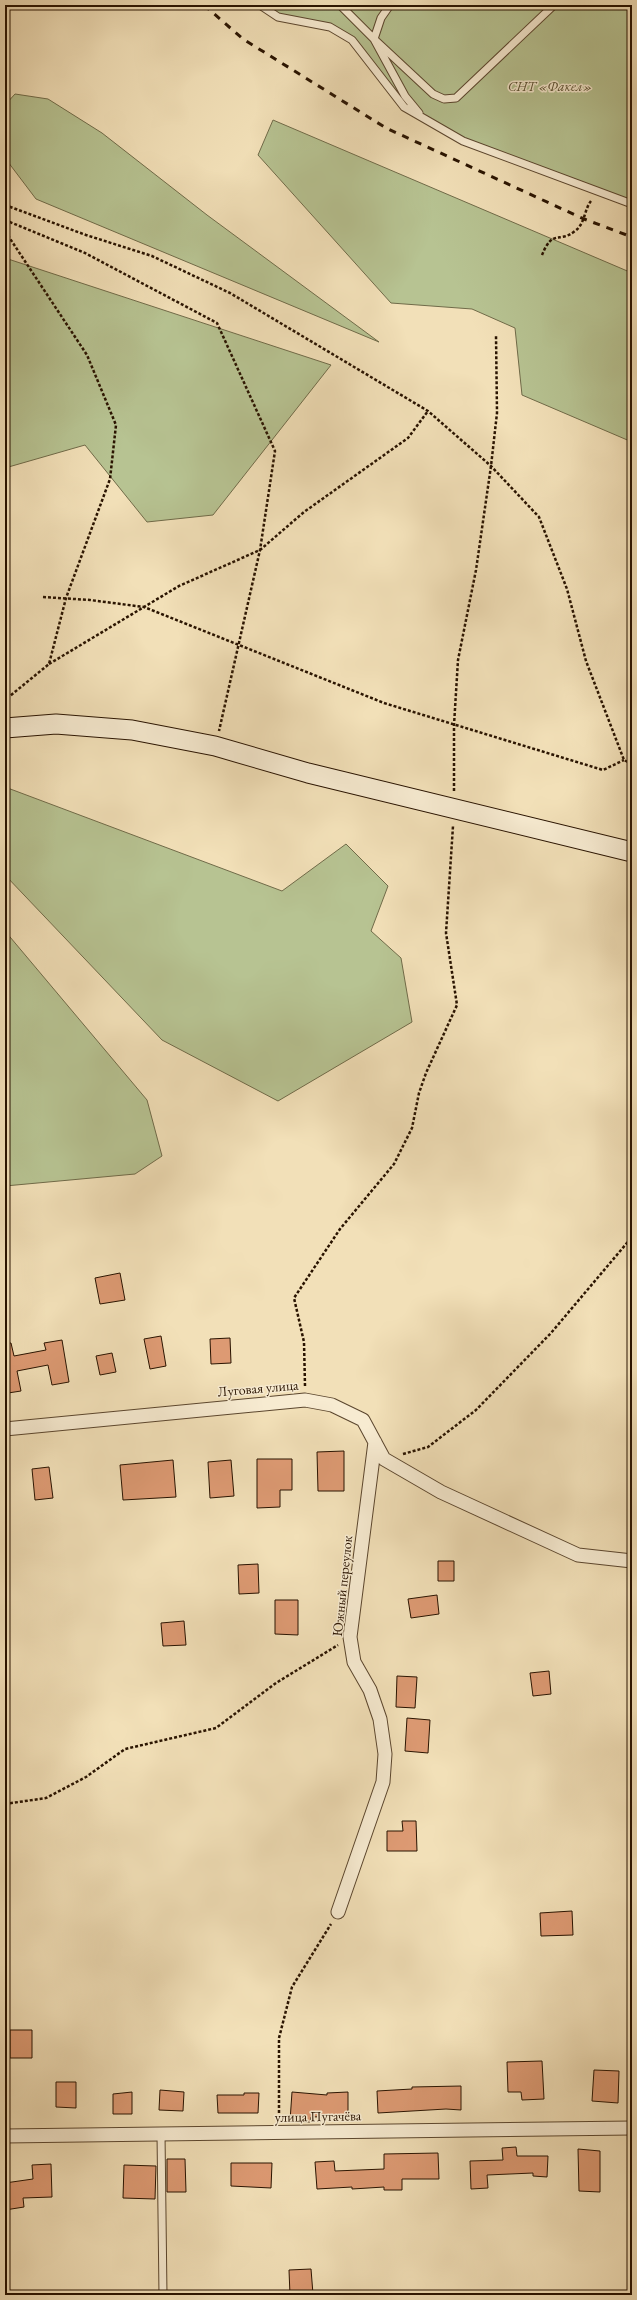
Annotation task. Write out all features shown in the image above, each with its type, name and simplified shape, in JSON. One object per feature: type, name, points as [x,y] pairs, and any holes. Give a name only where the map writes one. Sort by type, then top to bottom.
[{"type":"street","points":[[5,728],[64,724],[132,730],[215,746],[308,773],[632,852]]},
{"type":"street","name":"Луговая улица","points":[[5,1429],[305,1400],[332,1405],[363,1420],[384,1459]]},
{"type":"street","name":"Южный переулок","points":[[338,1912],[383,1782],[386,1754],[380,1719],[370,1690],[354,1662],[350,1636],[375,1442]]},
{"type":"street","points":[[384,1459],[441,1492],[578,1555],[632,1561]]},
{"type":"street","name":"улица Пугачёва","points":[[5,2136],[632,2128]]},
{"type":"lane","points":[[260,5],[278,17],[330,26],[352,40],[404,107],[463,141],[632,204]]},
{"type":"lane","points":[[340,5],[433,94],[444,99],[456,98],[554,5]]},
{"type":"lane","points":[[390,5],[381,18],[374,39],[405,96],[422,117]]},
{"type":"lane","points":[[161,2134],[163,2295]]},
{"type":"path","points":[[542,255],[547,243],[556,237],[567,237],[577,231],[584,219],[589,203],[598,191]]},
{"type":"path","points":[[5,205],[86,236],[152,256],[230,293],[428,411],[491,466],[539,517],[567,589],[586,661],[624,760],[632,764]]},
{"type":"path","points":[[5,220],[85,253],[217,323],[275,451],[260,550],[240,644],[215,746]]},
{"type":"path","points":[[5,231],[87,355],[116,425],[110,479],[66,598],[48,664]]},
{"type":"path","points":[[305,1400],[304,1342],[294,1298],[340,1228],[394,1164],[412,1128],[419,1093],[426,1073],[457,1005],[446,933],[454,809],[454,725],[458,660],[476,570],[491,466],[496,413],[496,334]]},
{"type":"path","points":[[5,700],[48,664],[179,586],[260,550],[304,512],[408,438],[428,411]]},
{"type":"path","points":[[43,597],[66,598],[144,607],[240,644],[384,703],[603,770],[624,760]]},
{"type":"path","points":[[384,1459],[428,1447],[476,1410],[551,1333],[632,1237]]},
{"type":"path","points":[[5,1804],[46,1798],[86,1777],[126,1749],[216,1728],[276,1683],[350,1636]]},
{"type":"path","points":[[279,2133],[279,2038],[292,1987],[338,1912]]},
{"type":"green space","name":"СНТ «Факел»","points":[[260,5],[632,5],[632,204],[463,141],[404,107],[352,40],[330,27],[278,17]]},
{"type":"green space","points":[[15,94],[48,99],[102,133],[207,215],[379,342],[36,199],[5,158],[5,105]]},
{"type":"green space","points":[[273,120],[632,273],[632,442],[522,395],[515,328],[472,309],[391,303],[258,155]]},
{"type":"green space","points":[[5,258],[331,365],[213,515],[147,522],[85,445],[5,468]]},
{"type":"green space","points":[[5,787],[282,891],[346,844],[388,886],[371,931],[401,958],[412,1022],[278,1101],[162,1040],[5,875]]},
{"type":"green space","points":[[5,931],[147,1100],[162,1156],[135,1174],[5,1186]]},
{"type":"building","points":[[120,1273],[125,1300],[100,1304],[95,1278]]},
{"type":"building","points":[[161,1336],[166,1366],[150,1369],[144,1339]]},
{"type":"building","points":[[230,1338],[231,1363],[211,1364],[210,1339]]},
{"type":"building","points":[[62,1340],[69,1382],[52,1385],[48,1365],[17,1371],[21,1391],[8,1393],[5,1380],[5,1343],[11,1343],[14,1356],[46,1350],[44,1343]]},
{"type":"building","points":[[112,1353],[116,1372],[100,1375],[96,1356]]},
{"type":"building","points":[[344,1451],[344,1491],[318,1491],[317,1452]]},
{"type":"building","points":[[257,1459],[292,1459],[292,1490],[280,1490],[280,1507],[257,1508]]},
{"type":"building","points":[[173,1460],[176,1497],[123,1500],[120,1465]]},
{"type":"building","points":[[231,1460],[234,1496],[210,1498],[208,1462]]},
{"type":"building","points":[[49,1467],[53,1498],[35,1500],[32,1469]]},
{"type":"building","points":[[438,1561],[454,1561],[454,1581],[438,1581]]},
{"type":"building","points":[[258,1564],[259,1593],[239,1594],[238,1565]]},
{"type":"building","points":[[437,1595],[439,1614],[411,1618],[408,1599]]},
{"type":"building","points":[[275,1600],[298,1600],[298,1635],[275,1634]]},
{"type":"building","points":[[184,1621],[186,1645],[163,1646],[161,1623]]},
{"type":"building","points":[[549,1671],[551,1694],[533,1696],[530,1673]]},
{"type":"building","points":[[397,1676],[417,1677],[415,1708],[396,1707]]},
{"type":"building","points":[[407,1718],[430,1720],[428,1753],[405,1751]]},
{"type":"building","points":[[402,1821],[416,1821],[417,1851],[387,1851],[387,1831],[403,1831]]},
{"type":"building","points":[[572,1911],[573,1935],[541,1936],[540,1913]]},
{"type":"building","points":[[10,2030],[32,2030],[32,2058],[10,2058]]},
{"type":"building","points":[[542,2061],[544,2099],[522,2100],[521,2092],[508,2092],[507,2062]]},
{"type":"building","points":[[594,2070],[619,2071],[618,2103],[592,2101]]},
{"type":"building","points":[[56,2082],[76,2082],[76,2108],[56,2107]]},
{"type":"building","points":[[461,2086],[461,2110],[446,2109],[378,2113],[377,2091],[412,2089],[412,2087]]},
{"type":"building","points":[[160,2090],[184,2092],[183,2111],[159,2110]]},
{"type":"building","points":[[132,2092],[132,2114],[113,2114],[113,2094]]},
{"type":"building","points":[[292,2092],[327,2095],[327,2093],[348,2092],[348,2116],[311,2117],[310,2122],[290,2121]]},
{"type":"building","points":[[244,2093],[259,2093],[258,2113],[218,2113],[217,2095],[244,2095]]},
{"type":"building","points":[[516,2147],[517,2156],[548,2156],[547,2177],[533,2176],[533,2173],[487,2175],[488,2188],[471,2189],[470,2161],[503,2160],[502,2148]]},
{"type":"building","points":[[578,2149],[600,2151],[600,2192],[579,2191]]},
{"type":"building","points":[[438,2153],[439,2179],[402,2179],[402,2190],[384,2190],[384,2187],[317,2189],[315,2162],[334,2161],[335,2171],[384,2169],[384,2154]]},
{"type":"building","points":[[167,2159],[185,2159],[186,2192],[167,2192]]},
{"type":"building","points":[[231,2163],[272,2163],[271,2188],[231,2186]]},
{"type":"building","points":[[51,2164],[52,2197],[23,2198],[24,2207],[5,2210],[5,2183],[33,2179],[32,2165]]},
{"type":"building","points":[[124,2165],[156,2166],[155,2199],[123,2198]]},
{"type":"building","points":[[311,2269],[313,2294],[290,2295],[289,2270]]},
{"type":"railway","points":[[204,5],[243,39],[386,128],[584,219],[632,237]]}]
